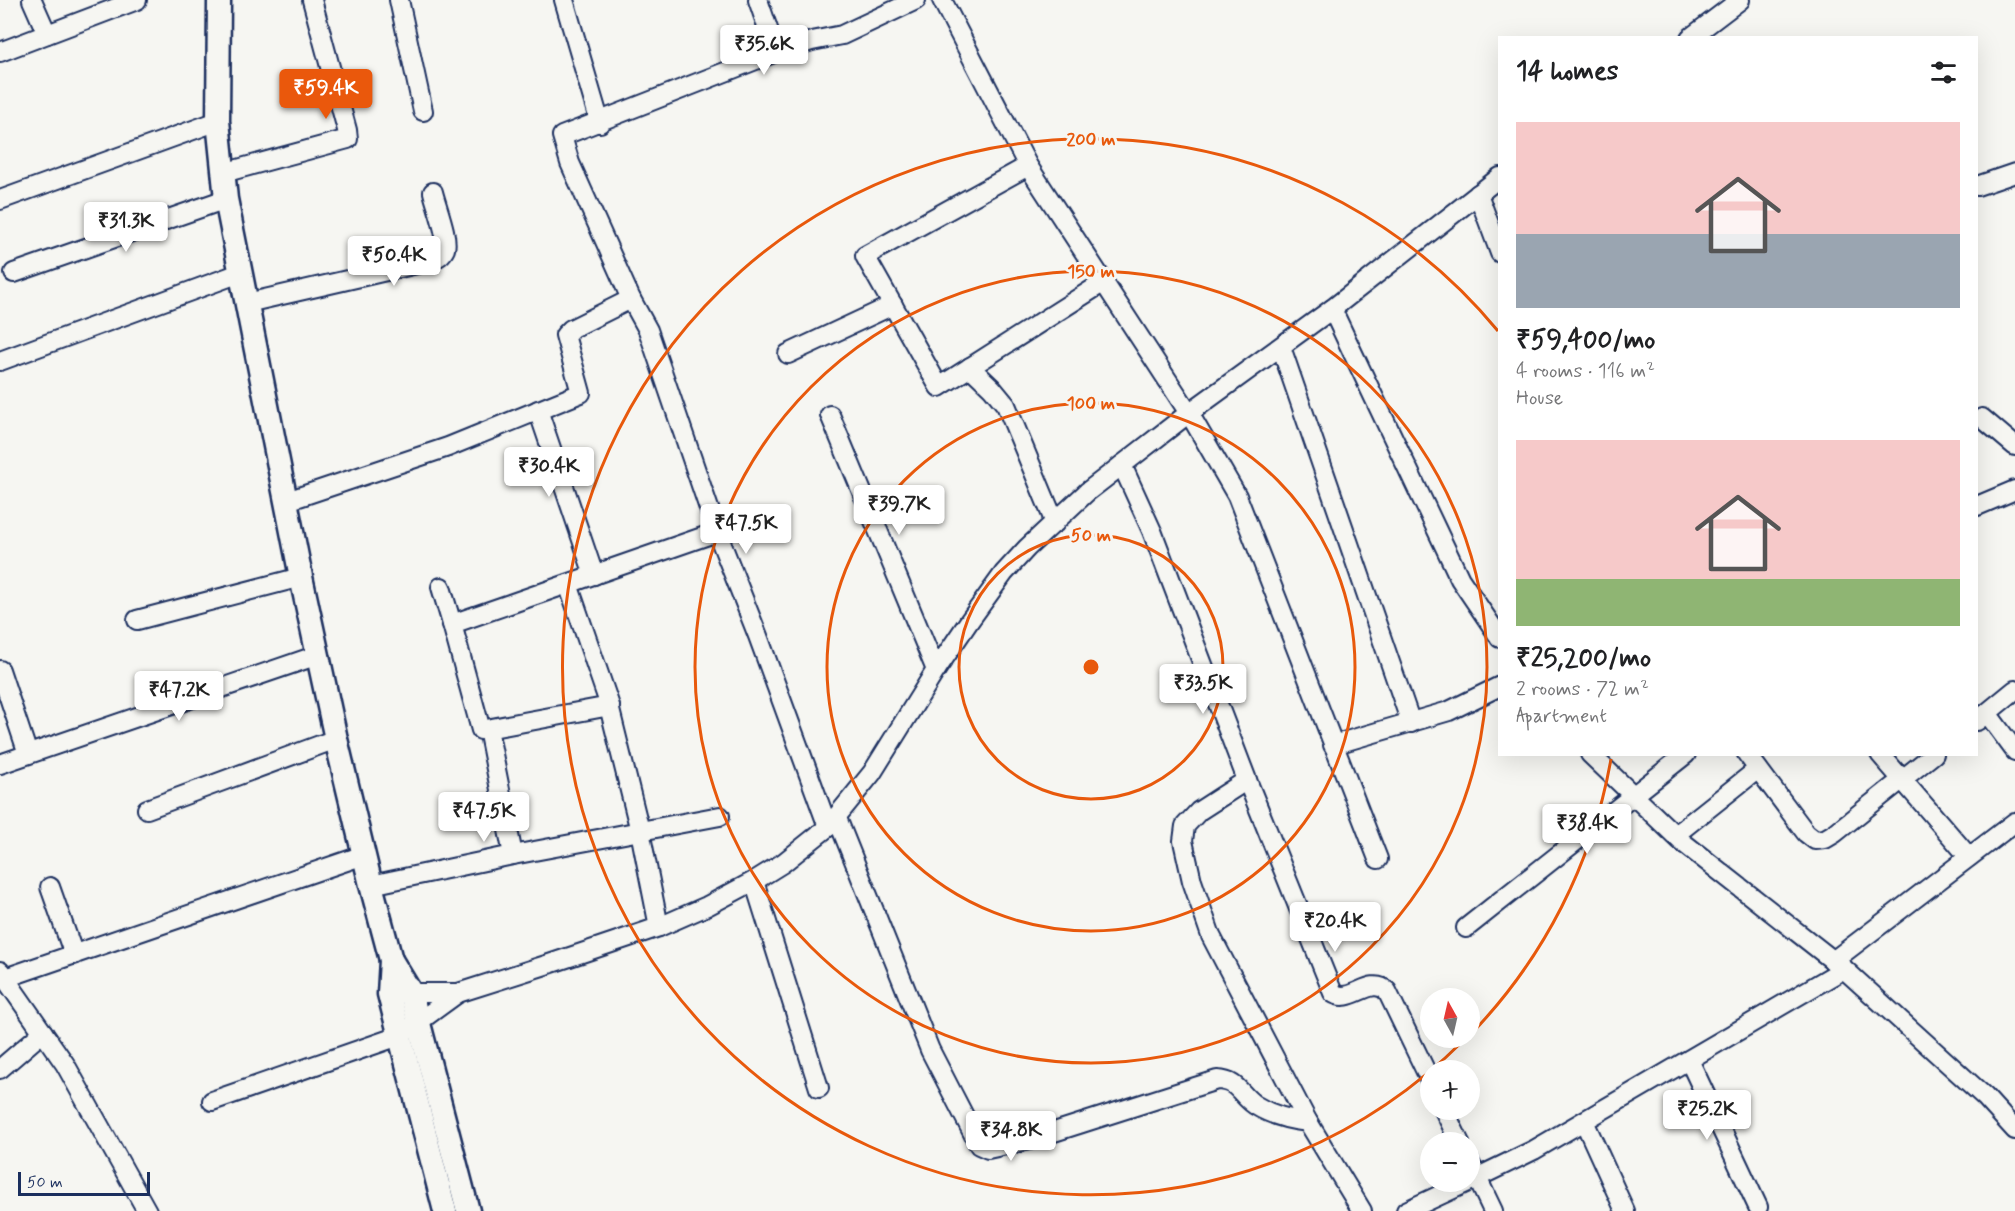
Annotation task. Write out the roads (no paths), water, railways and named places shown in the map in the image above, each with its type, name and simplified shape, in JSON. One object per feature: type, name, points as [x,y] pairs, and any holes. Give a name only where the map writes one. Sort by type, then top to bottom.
[{"type":"main road","points":[[219,0],[218,121],[226,199],[301,577],[371,885],[400,993],[418,1022],[468,1211]]},
{"type":"main road","points":[[400,993],[399,1036],[445,1211]]},
{"type":"street","points":[[32,0],[47,34]]},
{"type":"street","points":[[0,52],[137,0]]},
{"type":"street","points":[[223,173],[348,139],[312,0]]},
{"type":"street","points":[[399,0],[423,111]]},
{"type":"street","points":[[564,0],[600,123]]},
{"type":"street","points":[[758,0],[776,52]]},
{"type":"street","points":[[916,0],[842,35],[776,52],[565,135],[562,139],[570,162],[631,298],[648,330],[717,532],[833,822],[930,1050],[979,1145],[988,1149],[1029,1140],[1217,1080],[1227,1080],[1253,1104],[1267,1111],[1280,1117],[1308,1122]]},
{"type":"street","points":[[942,0],[1028,166],[1189,413],[1236,496],[1378,859]]},
{"type":"street","points":[[1693,36],[1740,0]]},
{"type":"street","points":[[0,200],[218,121]]},
{"type":"street","points":[[1028,166],[865,256],[939,387],[1104,282]]},
{"type":"street","points":[[1978,186],[2015,173]]},
{"type":"street","points":[[212,1101],[399,1036],[458,993],[659,927],[707,906],[783,863],[833,822],[872,773],[936,670],[1004,573],[1027,548],[1088,492],[1122,465],[1332,309],[1498,179]]},
{"type":"street","points":[[247,303],[430,261],[441,256],[445,249],[445,240],[433,192]]},
{"type":"street","points":[[1478,194],[1498,248]]},
{"type":"street","points":[[14,273],[226,199]]},
{"type":"street","points":[[0,361],[240,273]]},
{"type":"street","points":[[287,501],[448,447],[581,393],[565,335],[571,329],[631,298]]},
{"type":"street","points":[[788,354],[893,306]]},
{"type":"street","points":[[1332,309],[1460,579],[1498,635]]},
{"type":"street","points":[[1281,347],[1411,723]]},
{"type":"street","points":[[970,367],[993,388],[1006,405],[1055,524]]},
{"type":"street","points":[[538,410],[594,575]]},
{"type":"street","points":[[830,415],[936,670]]},
{"type":"street","points":[[1980,415],[2015,429]]},
{"type":"street","points":[[1980,415],[2015,446]]},
{"type":"street","points":[[1122,465],[1152,531],[1247,780],[1333,993],[1346,996],[1375,985],[1382,986],[1387,991],[1420,1060]]},
{"type":"street","points":[[1978,506],[2015,490]]},
{"type":"street","points":[[452,624],[717,532]]},
{"type":"street","points":[[137,621],[301,577]]},
{"type":"street","points":[[568,584],[609,706],[640,831],[659,927]]},
{"type":"street","points":[[441,587],[481,730],[609,706]]},
{"type":"street","points":[[0,764],[318,655]]},
{"type":"street","points":[[0,670],[28,754]]},
{"type":"street","points":[[1333,745],[1449,711],[1498,687]]},
{"type":"street","points":[[2015,690],[1982,717],[2015,751]]},
{"type":"street","points":[[488,729],[513,855]]},
{"type":"street","points":[[147,809],[336,739]]},
{"type":"street","points":[[1592,756],[1675,835],[1838,965],[1985,1097],[2015,1130]]},
{"type":"street","points":[[1466,928],[1683,756]]},
{"type":"street","points":[[1748,756],[1806,833],[1815,840],[1825,839],[1835,833],[1932,756]]},
{"type":"street","points":[[1882,756],[1969,857]]},
{"type":"street","points":[[1675,835],[1758,769]]},
{"type":"street","points":[[1247,780],[1199,811],[1185,826],[1183,841],[1192,881],[1211,936],[1308,1122],[1362,1211]]},
{"type":"street","points":[[371,885],[513,855],[720,816]]},
{"type":"street","points":[[1480,1172],[1534,1150],[1689,1060],[1838,965],[2015,822]]},
{"type":"street","points":[[147,1211],[65,1064],[3,974],[74,954],[364,855]]},
{"type":"street","points":[[754,881],[819,1088]]},
{"type":"street","points":[[50,887],[74,954]]},
{"type":"street","points":[[400,993],[458,993]]},
{"type":"street","points":[[0,1069],[43,1032]]},
{"type":"street","points":[[1689,1060],[1758,1207]]},
{"type":"street","points":[[1584,1121],[1625,1211]]},
{"type":"street","points":[[1480,1190],[1493,1211]]},
{"type":"street","points":[[1406,1211],[1441,1192]]}]
